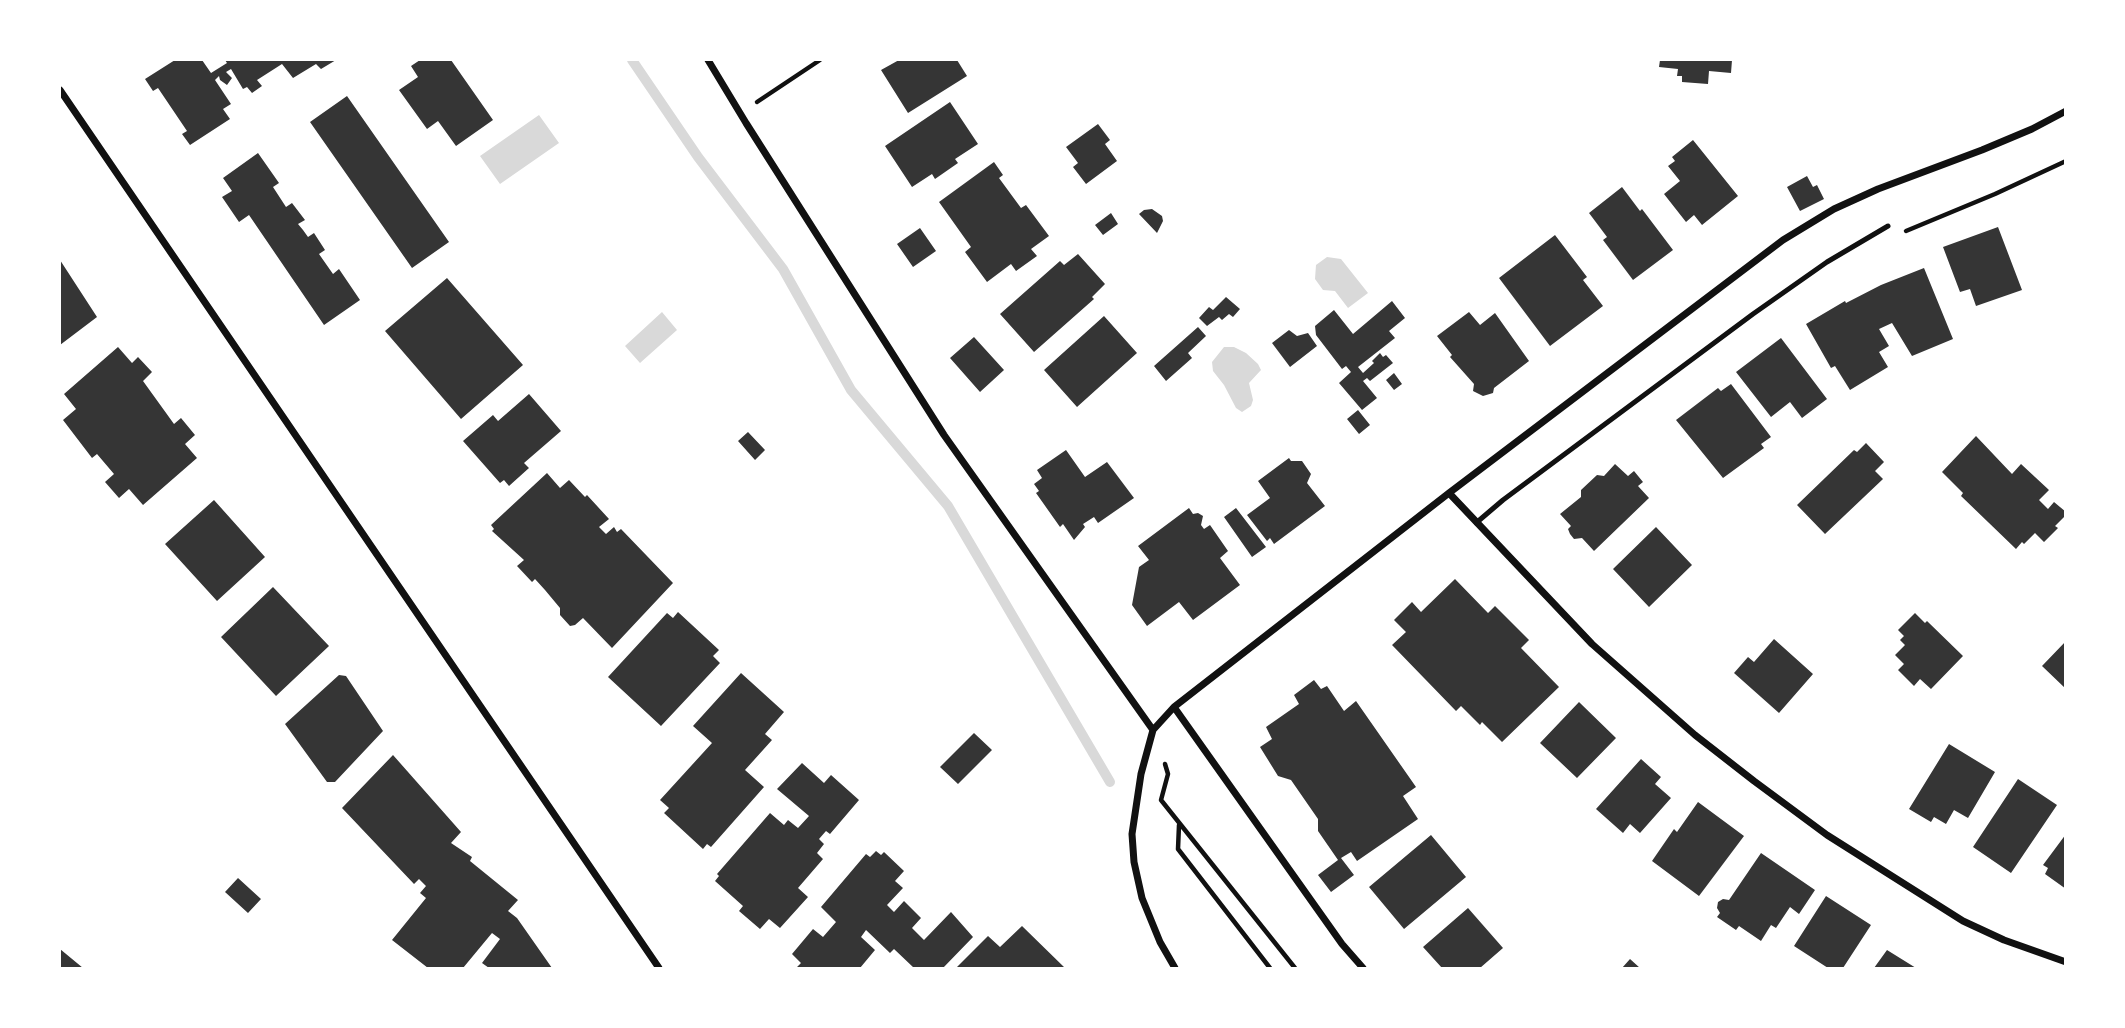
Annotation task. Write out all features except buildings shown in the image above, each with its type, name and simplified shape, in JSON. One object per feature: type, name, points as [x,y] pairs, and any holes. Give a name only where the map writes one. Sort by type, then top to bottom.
[{"type":"street","points":[[708,60],[944,435],[1153,730]]},
{"type":"street","points":[[60,89],[659,968]]},
{"type":"street","points":[[1175,968],[1160,942],[1142,898],[1134,862],[1132,834],[1141,774],[1153,730],[1174,707],[1783,240],[1834,209],[2032,129],[2066,111]]},
{"type":"street","points":[[1450,493],[1611,662],[1695,735],[1764,789],[1826,835],[1963,921],[2004,940],[2066,962]]},
{"type":"street","points":[[1174,707],[1342,944],[1363,968]]},
{"type":"lane","points":[[1476,523],[1753,314],[1827,262],[1888,226]]},
{"type":"path","points":[[740,113],[820,60]]},
{"type":"path","points":[[1888,226],[1894,236],[2066,161]]},
{"type":"path","points":[[1153,730],[1168,774],[1161,800],[1295,968]]},
{"type":"path","points":[[1179,825],[1178,849],[1270,968]]},
{"type":"shaded area","points":[[539,115],[559,143],[500,184],[480,156]]},
{"type":"shaded area","points":[[1327,257],[1341,259],[1368,293],[1348,308],[1335,291],[1323,290],[1315,279],[1316,265]]},
{"type":"shaded area","points":[[662,312],[677,330],[640,363],[625,346]]},
{"type":"shaded area","points":[[1224,347],[1234,347],[1246,353],[1261,370],[1249,383],[1253,400],[1251,406],[1242,412],[1236,408],[1213,371],[1212,362]]},
{"type":"waterway","points":[[632,60],[698,157],[783,269],[851,390],[948,506],[1110,782]]}]
